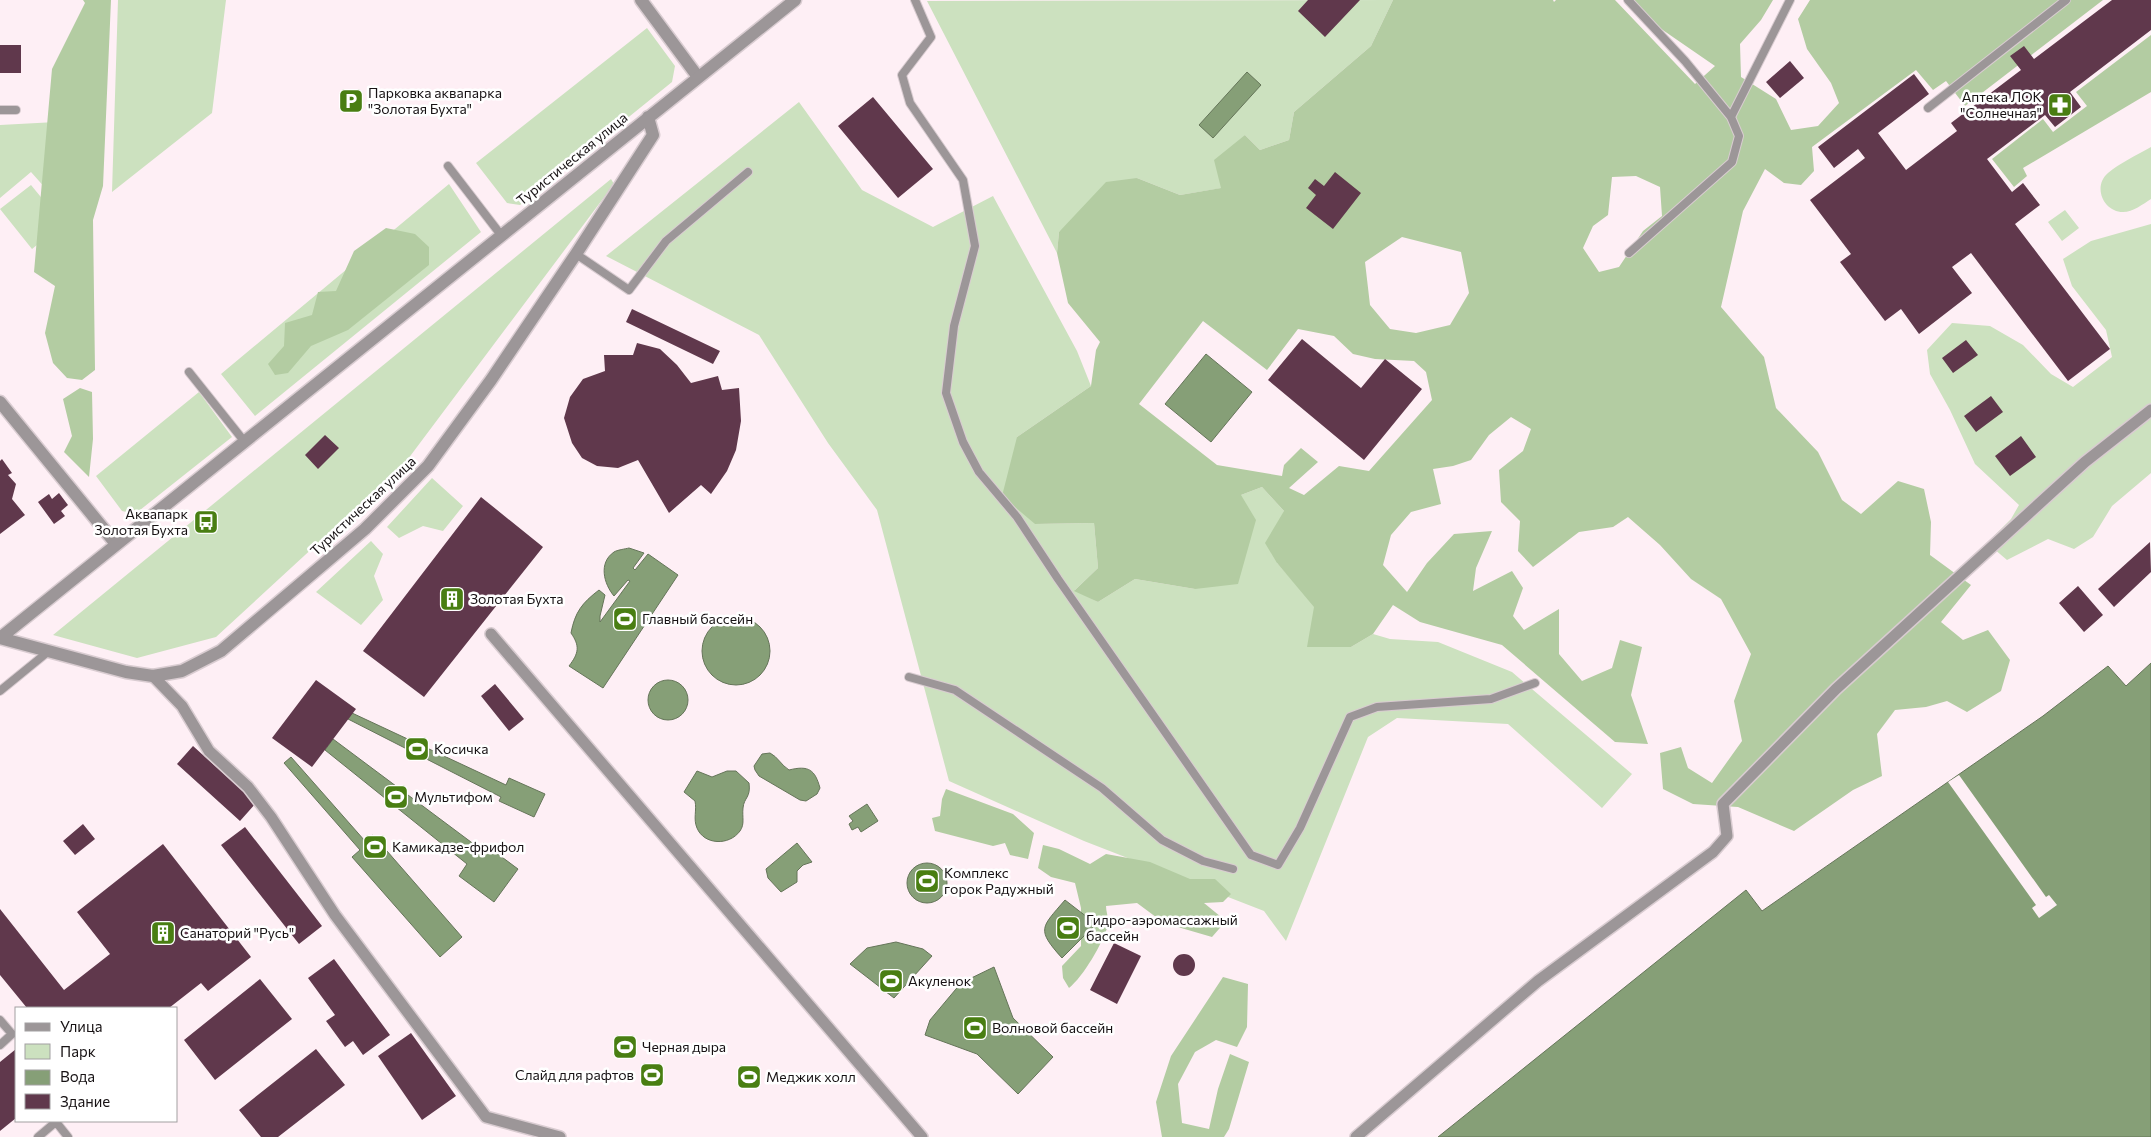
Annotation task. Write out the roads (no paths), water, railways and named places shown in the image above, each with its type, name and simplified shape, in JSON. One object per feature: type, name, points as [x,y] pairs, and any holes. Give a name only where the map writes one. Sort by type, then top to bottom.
[{"type":"street","points":[[641,0],[698,77]]},
{"type":"street","name":"Туристическая улица","points":[[0,638],[795,0]]},
{"type":"street","name":"Туристическая улица","points":[[0,638],[126,672],[153,676],[182,671],[221,651],[365,528],[421,473],[491,380],[576,254],[652,135],[648,117]]},
{"type":"street","points":[[0,402],[116,544]]},
{"type":"street","points":[[1356,1137],[1538,981],[1713,852],[1727,836],[1723,804],[1829,696],[2085,462],[2151,410]]},
{"type":"street","points":[[491,634],[922,1137]]},
{"type":"street","points":[[153,676],[182,706],[209,751],[254,794],[335,914],[486,1117],[560,1137]]},
{"type":"lane","points":[[915,0],[931,37],[902,75],[910,103],[963,180],[975,246],[954,326],[946,393],[963,442],[979,472],[1017,517],[1058,579],[1251,855],[1278,865],[1300,828],[1350,718],[1377,707],[1491,699],[1535,683]]},
{"type":"lane","points":[[1628,0],[1685,61],[1731,117],[1739,136],[1732,162],[1629,253]]},
{"type":"lane","points":[[1731,117],[1790,0]]},
{"type":"lane","points":[[1928,108],[2066,0]]},
{"type":"lane","points":[[0,110],[16,110]]},
{"type":"lane","points":[[448,166],[500,235]]},
{"type":"lane","points":[[576,254],[629,290],[666,241],[748,172]]},
{"type":"lane","points":[[189,372],[244,441]]},
{"type":"lane","points":[[0,691],[49,651]]},
{"type":"lane","points":[[909,677],[955,690],[1102,788],[1162,840],[1203,861],[1233,869]]},
{"type":"lane","points":[[0,1020],[12,1034],[0,1045]]},
{"type":"lane","points":[[38,1137],[56,1122]]},
{"type":"lane","points":[[58,1122],[68,1137]]},
{"type":"water","points":[[1247,72],[1261,85],[1213,138],[1199,125]]},
{"type":"water","points":[[1206,354],[1252,392],[1211,442],[1165,404]]},
{"type":"water","name":"Главный бассейн","points":[[629,548],[644,553],[633,568],[635,570],[648,554],[678,575],[603,688],[569,666],[575,657],[577,649],[576,642],[571,633],[577,614],[593,595],[599,590],[605,595],[600,622],[630,581],[628,580],[614,596],[605,580],[604,574],[604,568],[609,557],[615,551]]},
{"type":"water","points":[[736,617],[749,620],[760,627],[767,638],[770,651],[767,664],[760,675],[749,682],[736,685],[723,682],[712,675],[705,664],[702,651],[705,638],[712,627],[723,620]]},
{"type":"water","points":[[2151,663],[2151,1137],[1438,1137],[1746,890],[1762,911],[2043,716],[2108,666],[2126,686]]},
{"type":"water","points":[[672,680],[679,683],[685,689],[688,700],[687,708],[679,717],[672,720],[664,720],[657,717],[649,708],[648,696],[651,689],[660,681]]},
{"type":"water","name":"Косичка","points":[[352,713],[506,785],[509,778],[545,794],[534,817],[499,801],[501,797],[348,719]]},
{"type":"water","name":"Мультифом","points":[[333,739],[479,848],[483,843],[518,869],[494,902],[459,876],[467,864],[325,750]]},
{"type":"water","points":[[770,753],[789,770],[802,768],[810,770],[816,777],[820,788],[817,794],[806,801],[800,800],[759,776],[754,766],[762,754]]},
{"type":"water","points":[[291,757],[365,841],[373,835],[462,937],[440,957],[352,857],[360,850],[284,763]]},
{"type":"water","points":[[697,771],[712,777],[727,771],[736,771],[749,783],[749,792],[743,808],[742,826],[740,831],[730,839],[717,841],[705,838],[697,828],[695,801],[684,792]]},
{"type":"water","points":[[867,804],[878,821],[861,832],[858,827],[852,830],[849,824],[853,821],[849,816]]},
{"type":"water","points":[[797,843],[812,862],[803,865],[797,871],[797,882],[781,892],[768,878],[766,869]]},
{"type":"water","name":"Комплекс горок Радужный","points":[[927,863],[941,869],[947,883],[941,897],[927,903],[913,897],[907,883],[913,869]]},
{"type":"water","name":"Гидро-аэромассажный бассейн","points":[[1065,900],[1096,924],[1062,958],[1048,941],[1045,929],[1051,917]]},
{"type":"water","name":"Акуленок","points":[[896,942],[923,949],[932,956],[894,998],[850,964],[867,948]]},
{"type":"water","name":"Волновой бассейн","points":[[994,967],[1013,1018],[1053,1057],[1018,1094],[977,1054],[925,1035],[930,1020],[961,983]]},
{"type":"place","name":"Парковка аквапарка \"Золотая Бухта\"","points":[[351,101]]},
{"type":"place","name":"Аптека ЛОК \"Солнечная\"","points":[[2060,105]]},
{"type":"place","name":"Аквапарк Золотая Бухта","points":[[206,522]]},
{"type":"place","name":"Золотая Бухта","points":[[452,599]]},
{"type":"place","name":"Главный бассейн","points":[[625,619]]},
{"type":"place","name":"Косичка","points":[[417,749]]},
{"type":"place","name":"Мультифом","points":[[396,797]]},
{"type":"place","name":"Камикадзе-фрифол","points":[[375,847]]},
{"type":"place","name":"Комплекс горок Радужный","points":[[927,881]]},
{"type":"place","name":"Гидро-аэромассажный бассейн","points":[[1068,928]]},
{"type":"place","name":"Санаторий \"Русь\"","points":[[163,933]]},
{"type":"place","name":"Акуленок","points":[[891,981]]},
{"type":"place","name":"Волновой бассейн","points":[[975,1028]]},
{"type":"place","name":"Черная дыра","points":[[625,1047]]},
{"type":"place","name":"Слайд для рафтов","points":[[652,1075]]},
{"type":"place","name":"Меджик холл","points":[[749,1077]]}]
